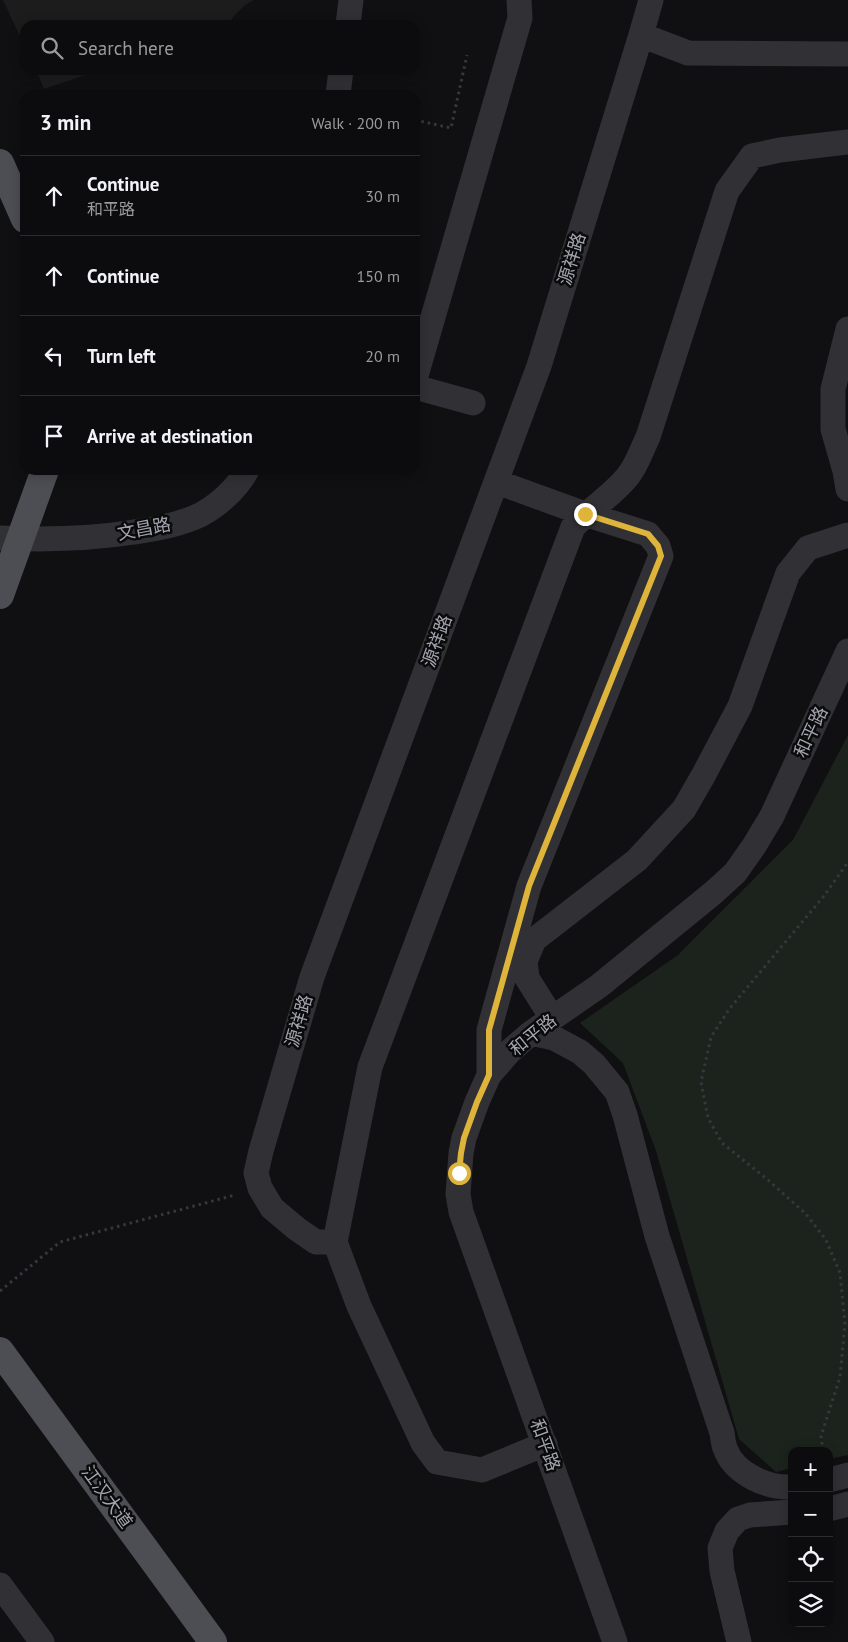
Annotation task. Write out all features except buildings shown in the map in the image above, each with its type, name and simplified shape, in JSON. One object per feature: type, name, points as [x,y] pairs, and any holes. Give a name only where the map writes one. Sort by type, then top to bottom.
[{"type":"main road","points":[[0,163],[20,208]]},
{"type":"main road","points":[[0,595],[10,539],[42,475]]},
{"type":"main road","name":"江汉大道","points":[[0,1351],[214,1642]]},
{"type":"street","points":[[349,20],[351,0]]},
{"type":"street","points":[[420,362],[520,18],[519,0]]},
{"type":"street","name":"源祥路","points":[[335,1242],[316,1242],[272,1208],[260,1188],[256,1173],[260,1150],[312,977],[539,366],[651,0]]},
{"type":"street","points":[[641,35],[688,53],[848,54]]},
{"type":"street","points":[[339,90],[341,75]]},
{"type":"street","points":[[545,1444],[482,1470],[437,1462],[423,1443],[363,1314],[335,1242],[370,1067],[573,527],[629,475],[648,437],[727,191],[752,156],[780,150],[848,142]]},
{"type":"street","points":[[847,476],[833,429],[833,389],[848,329]]},
{"type":"street","points":[[420,388],[473,403]]},
{"type":"street","name":"文昌路","points":[[10,539],[100,537],[166,528],[201,514],[224,498],[244,475]]},
{"type":"street","points":[[489,1075],[489,1030],[529,886],[661,556],[658,546],[648,534],[585,514],[497,482]]},
{"type":"street","points":[[552,1018],[527,978],[524,961],[534,940],[637,860],[684,809],[740,706],[788,573],[808,548],[848,536]]},
{"type":"street","name":"和平路","points":[[615,1642],[462,1212],[458,1194],[464,1138],[489,1075],[509,1052],[531,1033],[599,986],[714,893],[735,873],[772,816],[848,651]]},
{"type":"street","points":[[531,1033],[554,1038],[580,1052],[594,1064],[616,1092],[625,1114],[657,1236],[722,1433],[724,1448],[730,1459],[752,1477],[767,1484],[788,1487]]},
{"type":"street","points":[[833,1479],[848,1475]]},
{"type":"street","points":[[833,1507],[848,1504]]},
{"type":"street","points":[[739,1642],[722,1571],[720,1548],[727,1532],[738,1519],[750,1515],[788,1512]]},
{"type":"street","points":[[0,1586],[42,1642]]},
{"type":"path","points":[[420,121],[451,128],[467,55]]},
{"type":"path","points":[[822,1447],[821,1436],[840,1377],[845,1324],[840,1273],[826,1240],[806,1214],[722,1143],[708,1118],[701,1082],[711,1037],[730,1008],[824,896],[848,862]]},
{"type":"path","points":[[0,1291],[60,1242],[260,1188]]},
{"type":"shaded area","points":[[3,0],[254,0],[245,5],[231,20],[20,20],[20,36]]},
{"type":"shaded area","points":[[38,75],[85,75],[44,89]]},
{"type":"shaded area","points":[[848,735],[848,1455],[833,1458],[833,1447],[788,1447],[788,1469],[776,1472],[739,1439],[656,1151],[623,1063],[580,1023],[678,955],[793,840]]},
{"type":"route","points":[[459,1173],[464,1138],[489,1075],[489,1030],[529,886],[661,556],[658,546],[648,534],[585,514]]}]
